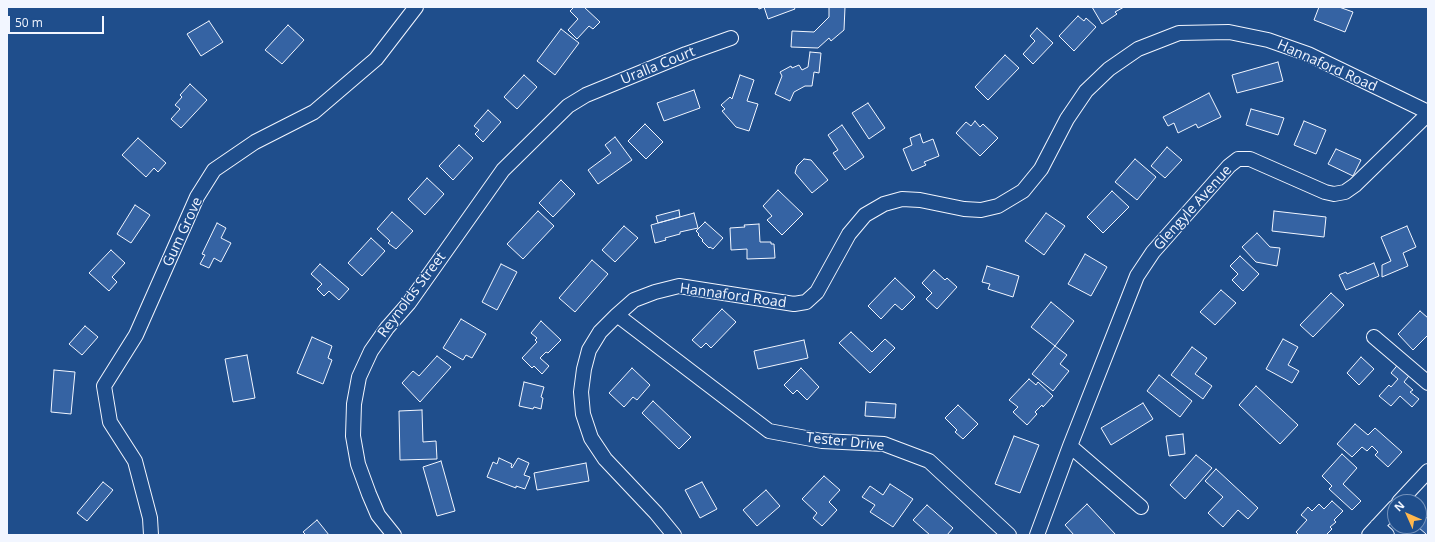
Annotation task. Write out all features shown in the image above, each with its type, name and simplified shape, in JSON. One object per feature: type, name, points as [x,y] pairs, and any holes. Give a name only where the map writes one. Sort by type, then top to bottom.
[{"type":"street","name":"Gum Grove","points":[[151,535],[150,518],[135,461],[110,422],[104,386],[136,334],[197,197],[214,170],[255,142],[314,112],[376,59],[416,7]]},
{"type":"street","name":"Hannaford Road","points":[[674,535],[656,513],[605,459],[591,438],[583,414],[582,392],[584,369],[590,350],[600,332],[634,300],[655,292],[679,286],[794,304],[806,302],[817,292],[849,234],[866,215],[884,204],[902,199],[920,200],[964,210],[982,210],[998,206],[1023,191],[1041,169],[1066,119],[1086,91],[1109,69],[1138,49],[1179,33],[1229,32],[1268,40],[1308,54],[1428,113]]},
{"type":"street","name":"Uralla Court","points":[[586,95],[686,54],[731,38]]},
{"type":"street","name":"Reynolds Street","points":[[394,535],[378,515],[358,464],[353,436],[354,404],[359,377],[375,345],[387,328],[409,303],[503,170],[568,106],[586,95]]},
{"type":"street","name":"Glengyle Avenue","points":[[1037,535],[1070,446],[1137,276],[1153,252],[1229,166],[1238,159],[1250,159],[1325,192],[1334,194],[1345,192],[1355,185],[1428,113]]},
{"type":"street","name":"Tester Drive","points":[[617,315],[769,431],[822,441],[884,444],[929,461],[1009,535]]},
{"type":"street","points":[[1374,337],[1428,383]]},
{"type":"street","points":[[1070,446],[1141,507]]},
{"type":"street","points":[[1406,494],[1428,471]]},
{"type":"street","points":[[1377,532],[1387,518]]},
{"type":"building","points":[[574,7],[584,7],[600,22],[593,29],[589,26],[577,39],[568,30],[578,19],[570,11]]},
{"type":"building","points":[[764,7],[794,7],[795,9],[768,19]]},
{"type":"building","points":[[829,7],[845,7],[844,30],[831,41],[829,38],[818,48],[791,47],[792,31],[814,32],[829,17]]},
{"type":"building","points":[[1092,7],[1124,7],[1115,12],[1117,14],[1102,24]]},
{"type":"building","points":[[1319,7],[1339,7],[1353,12],[1345,32],[1314,20]]},
{"type":"building","points":[[1078,16],[1084,21],[1086,18],[1096,27],[1074,51],[1059,36]]},
{"type":"building","points":[[209,21],[223,42],[201,56],[187,34]]},
{"type":"building","points":[[288,25],[304,40],[282,64],[265,50]]},
{"type":"building","points":[[1037,28],[1053,43],[1033,64],[1023,54],[1035,41],[1030,36]]},
{"type":"building","points":[[561,29],[579,43],[555,75],[537,61]]},
{"type":"building","points":[[810,52],[821,53],[819,73],[814,72],[812,86],[805,86],[794,92],[790,101],[775,94],[782,76],[780,72],[791,66],[792,68],[799,65],[802,70],[808,67]]},
{"type":"building","points":[[1005,55],[1019,68],[988,100],[975,87]]},
{"type":"building","points":[[1278,62],[1283,81],[1237,93],[1232,75]]},
{"type":"building","points":[[524,75],[537,87],[517,109],[504,97]]},
{"type":"building","points":[[740,75],[754,80],[747,101],[758,104],[749,131],[736,127],[722,111],[725,109],[721,105],[730,97],[732,99]]},
{"type":"building","points":[[190,84],[207,100],[181,128],[171,119],[180,109],[175,105],[182,97],[180,95]]},
{"type":"building","points":[[694,90],[700,108],[664,121],[657,103]]},
{"type":"building","points":[[1209,93],[1221,117],[1198,128],[1196,124],[1178,133],[1174,123],[1168,126],[1163,117]]},
{"type":"building","points":[[868,103],[885,128],[869,139],[852,113]]},
{"type":"building","points":[[1251,109],[1284,118],[1278,135],[1246,125]]},
{"type":"building","points":[[488,110],[501,122],[483,142],[475,134],[479,130],[474,126]]},
{"type":"building","points":[[975,121],[980,127],[983,124],[998,138],[980,156],[956,133],[966,122],[971,126]]},
{"type":"building","points":[[1304,121],[1326,130],[1316,154],[1294,145]]},
{"type":"building","points":[[645,124],[663,142],[646,159],[628,141]]},
{"type":"building","points":[[842,125],[864,157],[845,170],[833,153],[838,150],[828,135]]},
{"type":"building","points":[[920,134],[923,143],[933,139],[939,156],[924,162],[926,165],[912,171],[903,149],[912,145],[910,138]]},
{"type":"building","points":[[615,137],[632,160],[598,184],[588,170],[611,153],[605,145]]},
{"type":"building","points":[[138,138],[166,163],[158,172],[154,168],[146,177],[122,155]]},
{"type":"building","points":[[459,145],[473,158],[453,180],[439,166]]},
{"type":"building","points":[[1167,147],[1182,160],[1165,178],[1151,166]]},
{"type":"building","points":[[1336,149],[1361,160],[1353,176],[1328,164]]},
{"type":"building","points":[[804,159],[811,160],[828,180],[812,193],[795,173],[797,166]]},
{"type":"building","points":[[1135,159],[1156,177],[1137,200],[1115,182]]},
{"type":"building","points":[[427,178],[444,194],[425,215],[408,199]]},
{"type":"building","points":[[561,180],[575,194],[553,217],[539,203]]},
{"type":"building","points":[[778,190],[803,214],[782,235],[767,220],[772,216],[763,206]]},
{"type":"building","points":[[1112,191],[1129,207],[1103,233],[1087,217]]},
{"type":"building","points":[[135,205],[150,215],[131,243],[117,234]]},
{"type":"building","points":[[679,210],[680,217],[658,223],[656,216]]},
{"type":"building","points":[[538,211],[554,226],[523,259],[507,244]]},
{"type":"building","points":[[1274,211],[1326,217],[1324,237],[1272,231]]},
{"type":"building","points":[[392,212],[413,231],[396,249],[388,243],[390,241],[377,229]]},
{"type":"building","points":[[694,213],[698,228],[680,232],[680,234],[665,238],[666,240],[655,243],[651,225]]},
{"type":"building","points":[[1046,213],[1065,226],[1044,255],[1025,241]]},
{"type":"building","points":[[705,222],[723,238],[713,249],[710,247],[709,248],[702,241],[703,240],[696,231]]},
{"type":"building","points":[[217,223],[226,228],[221,238],[231,243],[221,262],[214,258],[209,268],[200,264],[205,255],[202,254]]},
{"type":"building","points":[[759,224],[760,242],[771,242],[771,244],[774,244],[775,258],[747,259],[747,249],[731,250],[730,228]]},
{"type":"building","points":[[624,226],[638,238],[615,262],[602,250]]},
{"type":"building","points":[[1407,226],[1416,247],[1403,253],[1408,266],[1382,277],[1382,265],[1391,261],[1381,237]]},
{"type":"building","points":[[1257,233],[1270,247],[1280,248],[1277,266],[1256,262],[1242,247]]},
{"type":"building","points":[[371,238],[385,251],[362,276],[348,263]]},
{"type":"building","points":[[111,250],[125,263],[112,277],[117,282],[109,291],[89,273]]},
{"type":"building","points":[[1085,254],[1107,267],[1091,296],[1068,284]]},
{"type":"building","points":[[1240,256],[1259,274],[1243,291],[1232,280],[1238,274],[1230,266]]},
{"type":"building","points":[[592,260],[608,274],[575,312],[559,298]]},
{"type":"building","points":[[1374,263],[1379,276],[1346,290],[1339,275],[1346,272],[1347,274]]},
{"type":"building","points":[[320,264],[349,289],[339,300],[329,291],[324,296],[317,289],[322,284],[311,274]]},
{"type":"building","points":[[501,264],[517,272],[497,310],[482,302]]},
{"type":"building","points":[[987,266],[1019,276],[1013,297],[988,289],[990,284],[982,282]]},
{"type":"building","points":[[934,270],[945,280],[947,278],[957,287],[937,309],[926,299],[932,293],[922,283]]},
{"type":"building","points":[[895,278],[915,297],[902,310],[895,304],[881,319],[868,306]]},
{"type":"building","points":[[1221,290],[1236,303],[1215,325],[1200,312]]},
{"type":"building","points":[[1331,293],[1344,305],[1313,337],[1300,325]]},
{"type":"building","points":[[1051,302],[1074,321],[1055,346],[1031,327]]},
{"type":"building","points":[[722,309],[736,322],[711,348],[706,343],[701,348],[692,340]]},
{"type":"building","points":[[1420,311],[1428,318],[1428,335],[1413,350],[1398,334]]},
{"type":"building","points":[[461,319],[486,334],[472,358],[466,355],[463,360],[443,348]]},
{"type":"building","points":[[541,321],[561,340],[548,353],[546,352],[540,358],[549,366],[542,374],[534,366],[532,368],[522,358],[537,342],[535,340],[537,338],[531,333]]},
{"type":"building","points":[[85,326],[98,337],[82,355],[69,344]]},
{"type":"building","points":[[851,332],[872,352],[885,339],[895,348],[870,373],[839,343]]},
{"type":"building","points":[[312,337],[332,346],[328,358],[332,360],[323,384],[297,373]]},
{"type":"building","points":[[1283,339],[1298,347],[1288,365],[1299,371],[1292,383],[1266,369]]},
{"type":"building","points":[[804,340],[808,358],[758,369],[754,351]]},
{"type":"building","points":[[1055,346],[1067,355],[1060,364],[1069,371],[1053,391],[1032,374]]},
{"type":"building","points":[[1192,347],[1207,358],[1195,374],[1212,386],[1203,399],[1171,375]]},
{"type":"building","points":[[247,355],[255,398],[233,402],[225,359]]},
{"type":"building","points":[[437,356],[451,367],[420,402],[402,383],[413,371],[419,376]]},
{"type":"building","points":[[1361,357],[1374,369],[1359,385],[1347,373]]},
{"type":"building","points":[[1400,362],[1412,372],[1404,382],[1413,390],[1410,392],[1419,399],[1412,407],[1400,396],[1391,406],[1379,396],[1389,385],[1391,387],[1398,379],[1391,373]]},
{"type":"building","points":[[632,368],[650,385],[637,400],[633,397],[624,407],[609,393]]},
{"type":"building","points":[[801,368],[819,387],[807,400],[797,390],[793,394],[784,385]]},
{"type":"building","points":[[54,370],[75,372],[71,414],[51,412]]},
{"type":"building","points":[[1159,375],[1192,401],[1180,417],[1147,391]]},
{"type":"building","points":[[1029,379],[1036,385],[1038,382],[1053,396],[1043,407],[1042,405],[1035,412],[1037,414],[1027,425],[1013,412],[1018,407],[1009,400]]},
{"type":"building","points":[[524,382],[544,387],[541,397],[543,398],[541,409],[519,406]]},
{"type":"building","points":[[1256,386],[1298,425],[1280,444],[1239,405]]},
{"type":"building","points":[[653,401],[691,437],[679,449],[642,413]]},
{"type":"building","points":[[866,402],[896,404],[895,418],[865,416]]},
{"type":"building","points":[[1143,403],[1153,419],[1111,445],[1101,428]]},
{"type":"building","points":[[958,405],[978,424],[963,439],[955,432],[957,430],[945,418]]},
{"type":"building","points":[[422,410],[423,442],[436,441],[437,459],[400,460],[399,411]]},
{"type":"building","points":[[1355,424],[1368,435],[1375,428],[1402,452],[1388,467],[1375,455],[1378,452],[1372,446],[1367,451],[1362,447],[1352,457],[1337,444]]},
{"type":"building","points":[[1183,434],[1185,454],[1169,456],[1166,436]]},
{"type":"building","points":[[1014,436],[1039,445],[1020,493],[995,484]]},
{"type":"building","points":[[1342,454],[1357,468],[1343,484],[1361,501],[1352,510],[1329,489],[1332,486],[1322,476]]},
{"type":"building","points":[[1196,455],[1212,468],[1185,499],[1170,485]]},
{"type":"building","points":[[499,458],[512,464],[512,468],[518,458],[529,463],[524,475],[530,477],[525,489],[516,486],[516,488],[487,477],[493,462],[497,464]]},
{"type":"building","points":[[441,461],[455,511],[437,516],[423,467]]},
{"type":"building","points":[[586,463],[589,481],[537,490],[534,473]]},
{"type":"building","points":[[1216,469],[1258,508],[1248,519],[1238,510],[1223,527],[1208,513],[1223,497],[1205,481]]},
{"type":"building","points":[[824,476],[840,490],[829,502],[837,510],[822,526],[813,518],[817,513],[802,499]]},
{"type":"building","points":[[103,482],[113,490],[87,521],[77,513]]},
{"type":"building","points":[[702,482],[717,509],[700,518],[685,490]]},
{"type":"building","points":[[890,484],[913,499],[893,527],[870,512],[875,505],[862,497],[870,486],[883,495]]},
{"type":"building","points":[[766,490],[780,506],[757,526],[743,510]]},
{"type":"building","points":[[1332,501],[1343,511],[1334,520],[1336,522],[1330,527],[1332,529],[1326,535],[1299,535],[1296,532],[1307,520],[1301,515],[1308,507],[1312,511],[1319,504],[1324,509]]},
{"type":"building","points":[[1087,504],[1116,535],[1074,535],[1065,525]]},
{"type":"building","points":[[927,505],[953,528],[947,535],[930,535],[913,520]]},
{"type":"building","points":[[1428,516],[1428,535],[1425,535],[1427,534]]},
{"type":"building","points":[[317,520],[329,535],[306,535],[303,532]]}]
